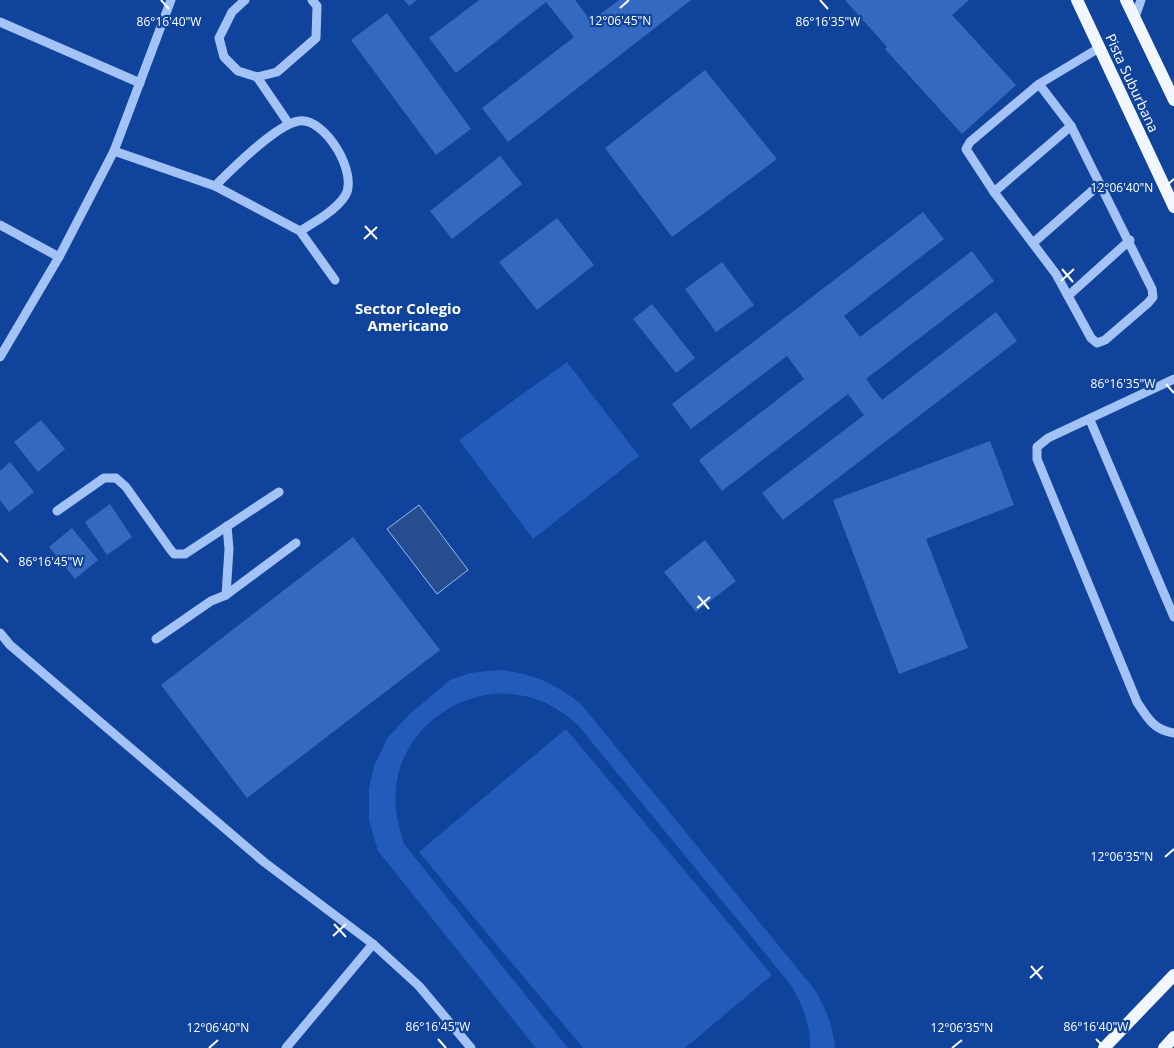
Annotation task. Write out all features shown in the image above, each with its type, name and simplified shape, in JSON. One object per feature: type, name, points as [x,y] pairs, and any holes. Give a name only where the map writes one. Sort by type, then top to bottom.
[{"type":"main road","name":"Pista Suburbana","points":[[1077,0],[1174,206]]},
{"type":"main road","points":[[1126,0],[1174,100]]},
{"type":"main road","points":[[1104,1048],[1174,975]]},
{"type":"main road","points":[[1164,1048],[1174,1037]]},
{"type":"street","points":[[0,357],[59,257],[114,151],[172,0]]},
{"type":"street","points":[[245,0],[232,12],[219,38],[224,57],[238,71],[257,77],[277,72],[316,38],[317,6],[312,0]]},
{"type":"street","points":[[1135,17],[1140,0]]},
{"type":"street","points":[[0,22],[140,83]]},
{"type":"street","points":[[1040,84],[1070,126],[1130,240],[1152,289],[1153,297],[1148,303],[1105,340],[1097,343],[1091,338],[1056,274],[994,192],[966,149],[970,142],[1040,84],[1099,48]]},
{"type":"street","points":[[257,77],[288,124]]},
{"type":"street","points":[[215,186],[241,160],[288,124],[300,120],[311,121],[330,138],[341,156],[349,175],[346,195],[320,219],[300,231]]},
{"type":"street","points":[[994,192],[1070,126]]},
{"type":"street","points":[[114,151],[215,186],[300,231],[335,280]]},
{"type":"street","points":[[1033,243],[1100,184]]},
{"type":"street","points":[[0,225],[59,257]]},
{"type":"street","points":[[1068,296],[1130,240]]},
{"type":"street","points":[[1174,379],[1090,420],[1048,438],[1037,447],[1037,459],[1137,702],[1148,719],[1161,731],[1174,733]]},
{"type":"street","points":[[1090,420],[1174,617]]},
{"type":"street","points":[[57,511],[104,478],[116,478],[126,487],[174,554],[186,554],[279,492]]},
{"type":"street","points":[[226,596],[229,549],[227,526]]},
{"type":"street","points":[[156,639],[211,601],[226,596],[296,543]]},
{"type":"street","points":[[0,633],[10,645],[264,862],[373,944],[418,986],[470,1048]]},
{"type":"street","points":[[286,1048],[373,944]]},
{"type":"shaded area","points":[[567,362],[639,456],[533,539],[459,440]]},
{"type":"shaded area","points":[[419,505],[468,570],[437,594],[387,529]]},
{"type":"shaded area","points":[[497,670],[531,676],[551,684],[580,703],[815,990],[833,1032],[835,1048],[810,1048],[809,1031],[805,1015],[791,985],[577,724],[559,710],[538,700],[514,694],[491,694],[467,700],[446,710],[427,725],[412,743],[401,764],[396,788],[396,809],[404,844],[568,1048],[536,1048],[378,851],[369,820],[369,789],[374,766],[388,737],[410,714],[450,680],[470,673]]},
{"type":"shaded area","points":[[566,729],[772,975],[685,1048],[583,1048],[419,852]]},
{"type":"building","points":[[404,0],[417,0],[409,6]]},
{"type":"building","points":[[479,0],[575,0],[591,21],[619,0],[691,0],[508,142],[482,108],[574,37],[546,2],[456,73],[429,38]]},
{"type":"building","points":[[845,0],[969,0],[952,15],[1016,85],[962,134],[885,49],[887,47]]},
{"type":"building","points":[[387,13],[471,129],[436,155],[351,40]]},
{"type":"building","points":[[705,70],[777,159],[672,237],[605,148]]},
{"type":"building","points":[[500,156],[522,184],[452,239],[430,211]]},
{"type":"building","points":[[923,212],[944,239],[844,316],[860,337],[972,251],[994,281],[866,379],[882,400],[996,312],[1017,341],[783,520],[762,493],[864,415],[848,394],[722,491],[699,460],[804,379],[787,356],[691,429],[672,404]]},
{"type":"building","points":[[557,218],[594,265],[537,310],[499,262]]},
{"type":"building","points":[[722,262],[754,305],[716,332],[685,289]]},
{"type":"building","points":[[652,304],[695,358],[676,373],[633,319]]},
{"type":"building","points":[[41,420],[65,449],[38,472],[14,442]]},
{"type":"building","points":[[990,441],[1014,505],[926,539],[968,648],[899,674],[833,500]]},
{"type":"building","points":[[10,462],[34,492],[9,512],[0,500],[0,471]]},
{"type":"building","points":[[110,504],[132,537],[107,555],[85,522]]},
{"type":"building","points":[[72,528],[98,560],[75,579],[49,547]]},
{"type":"building","points":[[353,537],[440,650],[247,798],[161,685]]},
{"type":"building","points":[[705,540],[736,581],[696,612],[664,572]]},
{"type":"district","name":"Sector Colegio Americano","points":[[408,318]]}]
